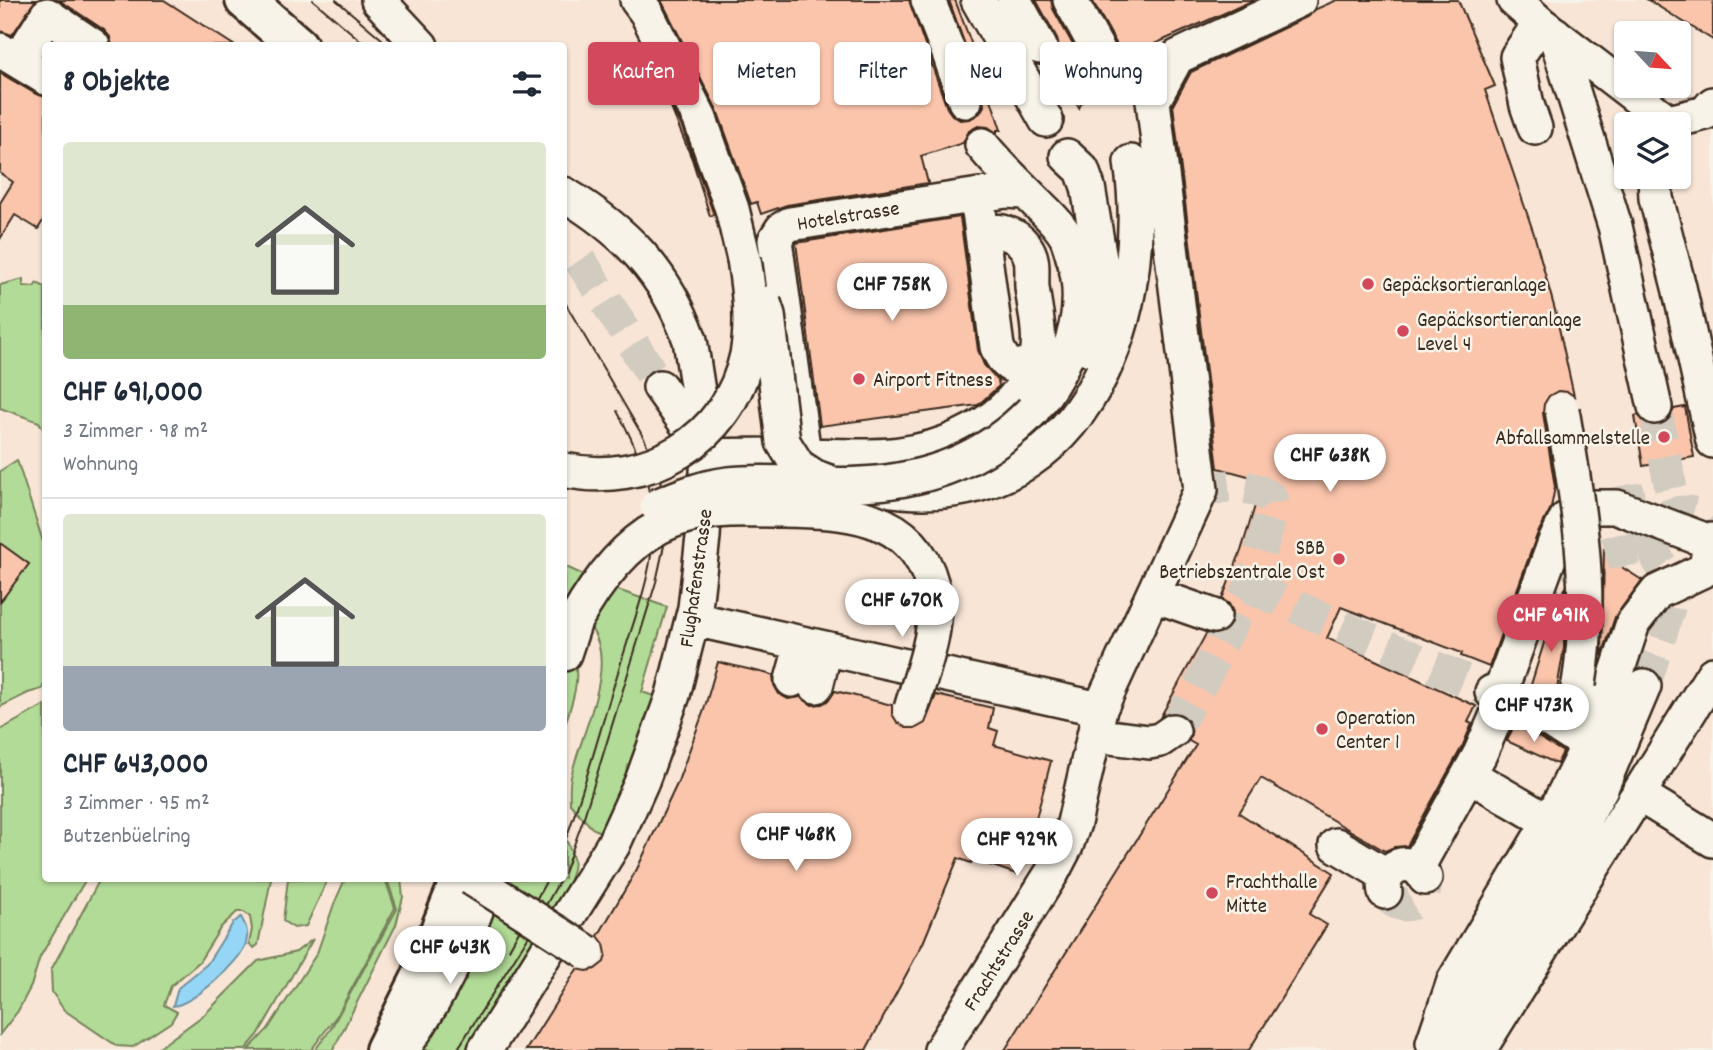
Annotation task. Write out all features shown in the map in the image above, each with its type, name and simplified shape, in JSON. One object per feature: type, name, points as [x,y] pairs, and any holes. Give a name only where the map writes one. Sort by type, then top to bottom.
[{"type":"main road","points":[[245,0],[293,42]]},
{"type":"main road","points":[[385,1050],[421,978],[459,882]]},
{"type":"street","points":[[378,0],[417,42]]},
{"type":"street","points":[[567,470],[605,475],[651,466],[687,448],[712,425],[734,393],[747,352],[750,315],[744,259],[732,209],[700,119],[646,12],[637,0]]},
{"type":"street","points":[[928,0],[945,43]]},
{"type":"street","points":[[978,0],[1046,110]]},
{"type":"street","name":"Frachtstrasse","points":[[941,1050],[1066,846],[1077,814],[1097,722],[1201,490],[1153,102],[1177,57],[1299,0]]},
{"type":"street","points":[[1514,0],[1547,29],[1656,112]]},
{"type":"street","points":[[1017,6],[1040,45]]},
{"type":"street","points":[[1076,9],[1088,42]]},
{"type":"street","points":[[30,72],[47,15],[72,29]]},
{"type":"street","points":[[1535,128],[1527,105],[1517,57],[1547,29]]},
{"type":"street","points":[[1547,29],[1615,226],[1655,407]]},
{"type":"street","points":[[1691,117],[1705,113],[1713,104]]},
{"type":"street","points":[[567,645],[590,577],[609,545],[627,526],[657,506],[685,494],[727,484],[848,484],[927,475],[958,464],[1009,434],[1032,411],[1062,365],[1075,333],[1080,297],[1077,270],[1067,237],[982,145]]},
{"type":"street","points":[[660,387],[685,422],[706,442],[804,455],[947,457],[1024,438],[1049,419],[1072,389],[1095,335],[1102,300],[1103,279],[1088,187],[1082,170],[1067,156]]},
{"type":"street","points":[[744,259],[768,315],[783,442],[799,466],[815,477],[900,492],[953,490],[982,484],[1014,470],[1049,445],[1079,414],[1101,377],[1124,307],[1133,257],[1136,201],[1131,162]]},
{"type":"street","points":[[1656,189],[1713,441]]},
{"type":"street","name":"Hotelstrasse","points":[[804,455],[775,240],[777,235],[790,224],[977,194],[1015,190],[1028,194]]},
{"type":"street","points":[[977,194],[997,347],[1002,360],[1011,366],[1023,367],[1036,361]]},
{"type":"street","name":"Flughafenstrasse","points":[[485,1050],[613,845],[642,782],[673,695],[693,620],[704,537],[706,442],[690,340],[684,323],[661,282],[625,237],[597,214],[567,196]]},
{"type":"street","points":[[1033,270],[1057,224]]},
{"type":"street","points":[[885,457],[934,448],[984,424],[1011,401],[1025,383],[1036,361],[1038,335],[1030,254],[1020,240],[1007,233],[982,231]]},
{"type":"street","points":[[1562,410],[1579,511],[1585,584],[1578,737]]},
{"type":"street","points":[[1336,845],[1403,878],[1480,754],[1496,701],[1555,542],[1580,513],[1617,507],[1710,556],[1657,592],[1633,623],[1614,681],[1578,737],[1549,822],[1454,981],[1433,1043],[1436,1050]]},
{"type":"street","points":[[575,621],[601,580],[627,551],[640,539],[676,520],[736,509],[833,511],[857,515],[883,525],[909,544],[923,563],[935,600],[933,629],[913,710],[925,672]]},
{"type":"street","points":[[1154,595],[1214,616]]},
{"type":"street","points":[[693,620],[925,672],[1097,722],[1149,742],[1160,740],[1172,731]]},
{"type":"street","points":[[804,683],[814,647]]},
{"type":"street","points":[[1479,1050],[1712,678]]},
{"type":"street","points":[[1453,1050],[1479,994],[1559,865],[1601,788],[1644,686]]},
{"type":"street","points":[[1496,701],[1533,710],[1578,737]]},
{"type":"street","points":[[1481,782],[1549,822]]},
{"type":"street","points":[[1639,794],[1713,840]]},
{"type":"street","points":[[478,882],[589,950],[578,934],[561,929]]},
{"type":"street","points":[[402,1050],[424,1020],[450,972],[486,882]]},
{"type":"shaded area","points":[[0,0],[1713,0],[1713,1050],[0,1050]]},
{"type":"green space","points":[[23,279],[23,286],[34,287],[37,283],[42,286],[42,427],[39,422],[0,408],[0,285]]},
{"type":"green space","points":[[17,460],[42,539],[42,689],[0,707],[0,471]]},
{"type":"green space","points":[[567,567],[612,588],[667,607],[642,692],[657,697],[634,763],[602,833],[592,828],[570,804],[571,777],[593,708],[601,661],[597,639],[585,621],[567,610]]},
{"type":"green space","points":[[567,644],[576,671],[574,696],[567,718]]},
{"type":"green space","points":[[42,707],[42,882],[84,882],[40,957],[31,986],[18,1011],[0,1034],[0,730]]},
{"type":"green space","points":[[567,842],[574,863],[566,890],[470,1050],[423,1050],[451,1003],[503,882],[567,882]]},
{"type":"green space","points":[[98,882],[270,882],[258,945],[254,948],[249,944],[252,929],[250,917],[244,912],[237,912],[221,927],[199,962],[171,986],[164,1005],[177,1012],[171,1022],[133,1047],[117,1046],[64,1010],[52,992],[51,970]]},
{"type":"green space","points":[[288,882],[327,882],[306,926],[294,928],[283,921]]},
{"type":"green space","points":[[344,882],[386,882],[395,908],[338,1014],[311,1050],[248,1050],[268,1029],[317,953]]},
{"type":"green space","points":[[388,882],[401,882],[403,897],[396,925],[333,1050],[315,1050],[330,1030],[397,909]]},
{"type":"green space","points":[[313,939],[258,1035],[245,1050],[156,1050],[205,1014],[258,961],[296,952]]},
{"type":"water","points":[[241,917],[247,929],[247,939],[235,961],[203,991],[173,1006],[178,988],[207,964],[233,923]]},
{"type":"building","points":[[0,0],[36,0],[12,35],[0,31]]},
{"type":"building","points":[[59,0],[164,0],[229,42],[111,42],[104,30]]},
{"type":"building","points":[[661,0],[909,0],[924,42],[834,42],[834,105],[931,105],[931,63],[945,105],[952,115],[960,120],[970,119],[980,113],[984,105],[993,105],[1001,130],[997,130],[997,133],[988,127],[978,126],[969,131],[963,143],[921,156],[928,183],[787,205],[761,214],[757,202],[751,204],[714,105],[820,105],[820,42],[713,42],[713,102],[699,75],[699,42],[682,42]]},
{"type":"building","points":[[949,0],[955,0],[971,42],[964,42]]},
{"type":"building","points":[[1036,0],[1051,0],[1053,9],[1071,42],[1058,42]]},
{"type":"building","points":[[1092,0],[1254,0],[1159,42],[1115,42]]},
{"type":"building","points":[[1337,0],[1458,0],[1495,86],[1485,90],[1534,234],[1555,310],[1574,396],[1558,391],[1549,396],[1544,404],[1543,413],[1555,487],[1551,508],[1537,535],[1489,667],[1461,656],[1462,653],[1341,607],[1327,638],[1476,706],[1468,722],[1472,724],[1463,745],[1407,846],[1385,851],[1261,778],[1239,813],[1334,873],[1309,914],[1327,925],[1249,1050],[1005,1050],[1196,745],[1189,741],[1192,729],[1182,714],[1171,712],[1161,716],[1206,634],[1218,635],[1232,623],[1233,612],[1229,604],[1222,599],[1241,551],[1263,480],[1218,468],[1173,105],[1191,72]]},
{"type":"building","points":[[1648,0],[1713,0],[1713,40],[1691,26],[1691,21],[1682,21]]},
{"type":"building","points":[[0,73],[42,96],[42,222],[38,229],[15,215],[0,239],[0,203],[13,182],[0,173]]},
{"type":"building","points":[[670,105],[682,127],[714,215],[710,216],[692,159]]},
{"type":"building","points":[[960,217],[978,350],[984,365],[998,380],[999,386],[978,405],[820,426],[796,243]]},
{"type":"building","name":"Abfallsammelstelle","points":[[1685,407],[1694,457],[1643,466],[1635,416],[1638,415],[1649,425],[1658,426],[1668,421],[1674,409]]},
{"type":"building","points":[[0,543],[29,564],[0,602]]},
{"type":"building","points":[[1622,548],[1623,568],[1642,580],[1615,617],[1602,656],[1604,549]]},
{"type":"building","points":[[1565,589],[1564,648],[1555,701],[1530,688],[1557,601]]},
{"type":"building","points":[[718,662],[773,675],[779,694],[788,699],[801,697],[812,705],[829,700],[835,691],[892,705],[892,714],[897,722],[906,728],[916,728],[925,723],[936,695],[993,708],[989,728],[998,731],[994,745],[1051,761],[1034,826],[1016,874],[973,859],[971,863],[958,858],[923,943],[866,1050],[526,1050],[577,969],[595,969],[604,962],[604,944],[598,936],[637,869],[677,784]]},
{"type":"building","points":[[1515,723],[1563,752],[1557,764],[1507,741]]},
{"type":"tunnel","points":[[580,260],[660,387]]},
{"type":"tunnel","points":[[1655,407],[1676,514]]},
{"type":"tunnel","points":[[1626,485],[1635,539]]},
{"type":"tunnel","points":[[1173,731],[1203,680],[1250,587],[1273,508],[1271,498],[1254,489],[1228,487],[1201,490]]},
{"type":"tunnel","points":[[1707,569],[1689,577],[1674,575],[1662,567],[1654,540],[1658,526],[1668,516],[1686,512],[1701,516],[1713,527]]},
{"type":"tunnel","points":[[1538,620],[1554,585],[1573,567],[1599,556],[1653,546]]},
{"type":"tunnel","points":[[1644,686],[1669,608],[1675,576]]},
{"type":"tunnel","points":[[1250,587],[1492,692]]},
{"type":"tunnel","points":[[1385,892],[1397,903],[1412,904],[1423,895],[1425,878]]},
{"type":"tram line","points":[[313,0],[362,42]]},
{"type":"tram line","points":[[336,0],[385,42]]},
{"type":"tram line","points":[[567,306],[645,440],[660,478],[666,519],[665,541],[656,582],[567,865]]},
{"type":"tram line","points":[[567,835],[642,597],[650,561],[653,526],[650,495],[637,452],[617,411]]},
{"type":"tram line","points":[[509,949],[546,882]]},
{"type":"tram line","points":[[457,1050],[530,934],[559,882]]},
{"type":"place","name":"Gepäcksortieranlage","points":[[1368,284]]},
{"type":"place","name":"Gepäcksortieranlage Level 4","points":[[1403,331]]},
{"type":"place","name":"Airport Fitness","points":[[859,379]]},
{"type":"place","name":"Abfallsammelstelle","points":[[1664,437]]},
{"type":"place","name":"SBB Betriebszentrale Ost","points":[[1339,559]]},
{"type":"place","name":"Operation Center 1","points":[[1322,729]]},
{"type":"place","name":"Frachthalle Mitte","points":[[1212,893]]}]
